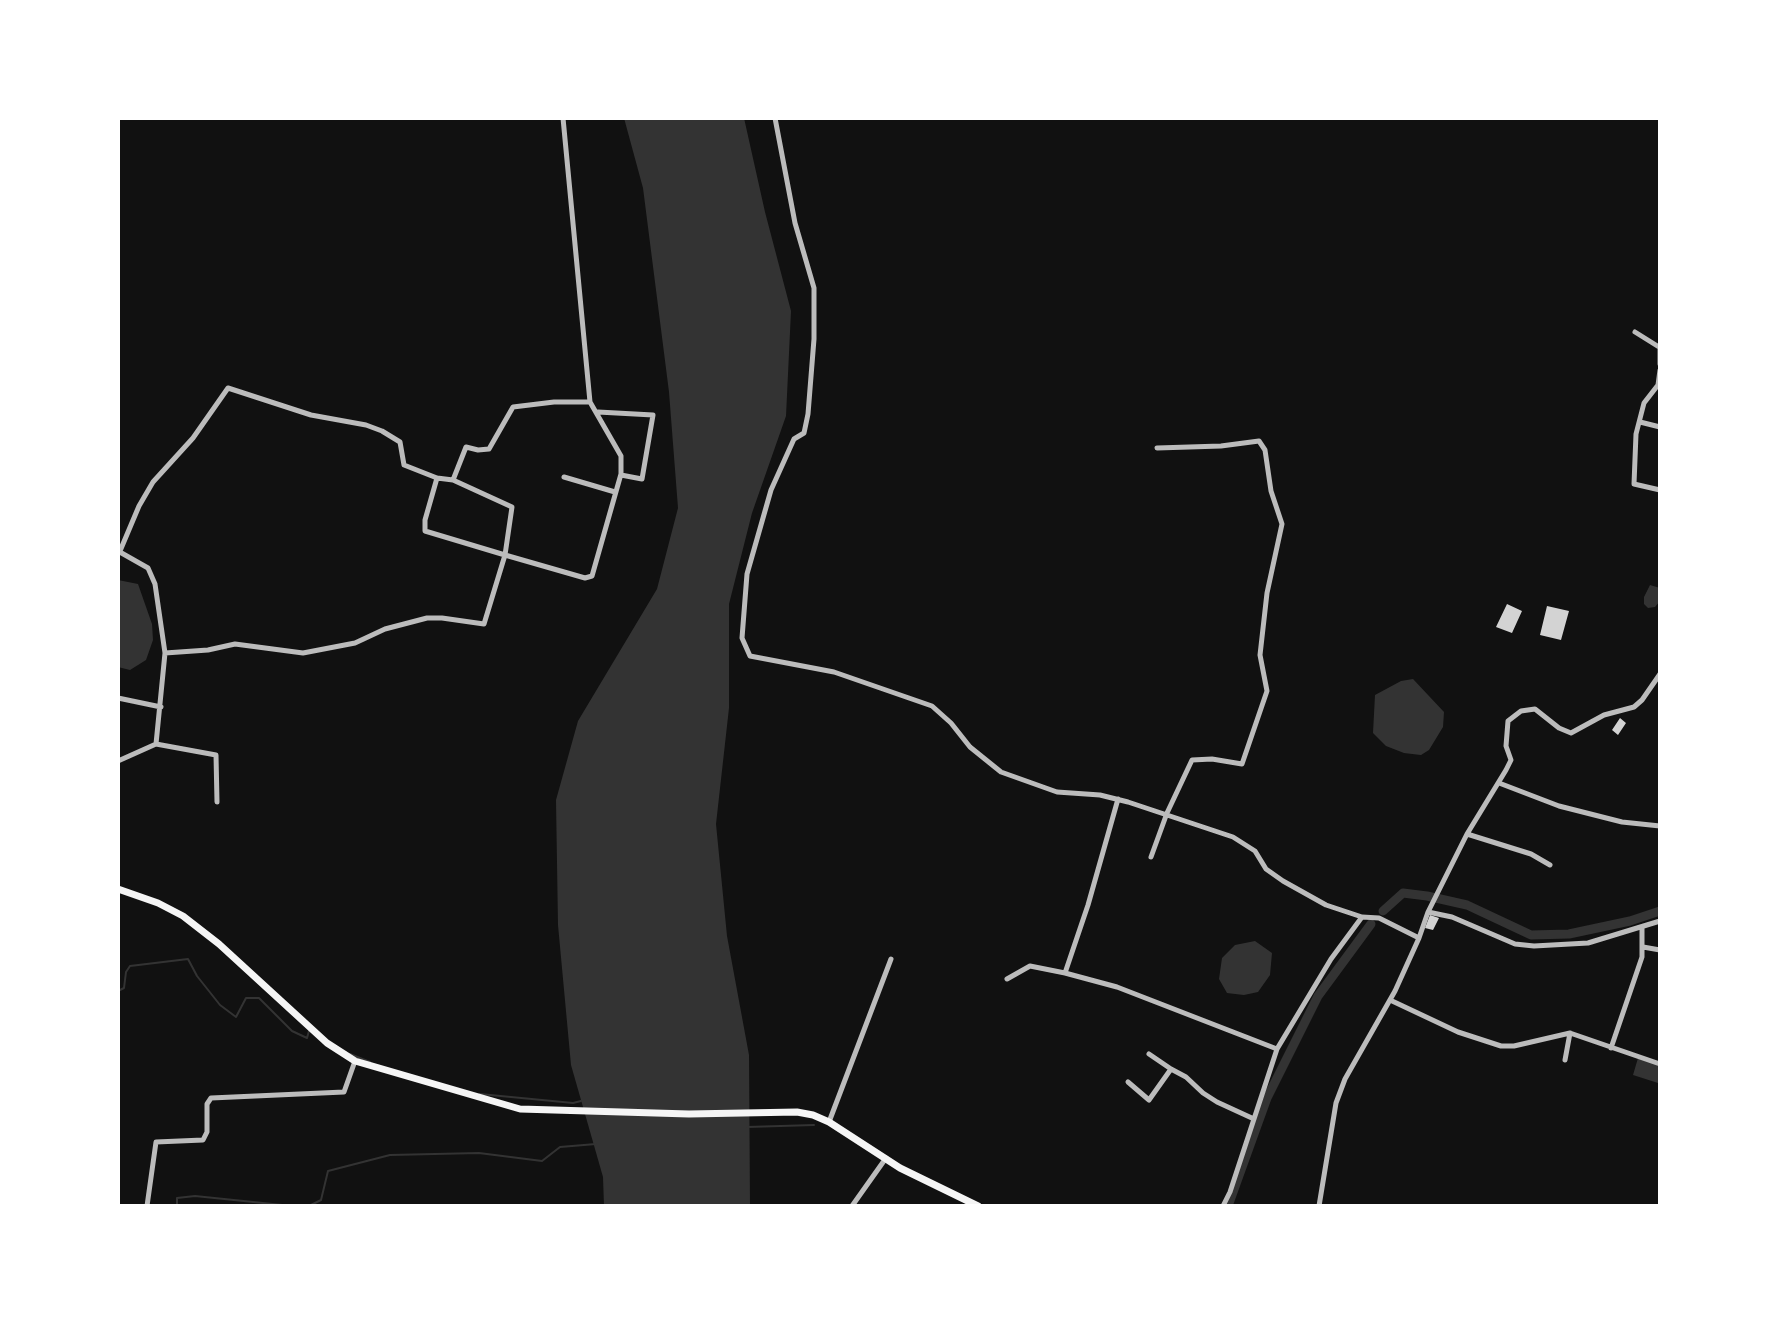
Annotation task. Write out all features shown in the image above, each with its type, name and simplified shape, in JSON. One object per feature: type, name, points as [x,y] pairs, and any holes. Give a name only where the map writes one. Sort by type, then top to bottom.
[{"type":"main road","points":[[118,889],[158,903],[183,916],[229,952],[327,1043],[355,1061],[520,1109],[689,1114],[797,1112],[829,1122],[961,1202],[978,1206]]},
{"type":"street","points":[[437,478],[425,520],[425,531],[585,578],[592,576],[621,474],[621,456],[590,402],[563,118]]},
{"type":"street","points":[[775,118],[795,223],[814,288],[814,339],[804,433],[794,439],[771,490],[747,574],[742,602],[742,638],[750,656],[834,672],[932,706],[970,747],[1001,772],[1057,792],[1118,799],[1233,837],[1255,851],[1266,869],[1326,905],[1362,917],[1379,918],[1419,938]]},
{"type":"street","points":[[1635,332],[1660,347],[1660,367],[1658,385],[1644,403],[1636,434],[1634,484],[1660,490]]},
{"type":"street","points":[[156,744],[165,653],[155,584],[148,568],[119,551],[153,482],[193,438],[228,388],[311,415],[382,431],[400,442],[404,465],[437,478],[453,480],[512,507],[505,555],[484,624],[427,618],[385,629],[355,643],[303,653],[235,644],[208,650],[165,653]]},
{"type":"street","points":[[453,480],[466,447],[489,449],[513,407],[590,402]]},
{"type":"street","points":[[597,412],[653,415],[642,479],[621,474]]},
{"type":"street","points":[[1640,422],[1660,427]]},
{"type":"street","points":[[1151,857],[1192,760],[1212,759],[1242,764],[1267,691],[1260,655],[1267,593],[1282,524],[1271,491],[1265,450],[1259,441],[1157,448]]},
{"type":"street","points":[[564,477],[615,492]]},
{"type":"street","points":[[1319,1206],[1336,1103],[1361,1048],[1390,1000],[1428,912],[1467,834],[1511,760],[1506,746],[1508,721],[1521,711],[1535,709],[1559,728],[1571,733],[1604,715],[1634,707],[1660,674]]},
{"type":"street","points":[[118,698],[161,707]]},
{"type":"street","points":[[118,761],[156,744],[216,755],[217,802]]},
{"type":"street","points":[[1499,783],[1559,806],[1622,822],[1660,826]]},
{"type":"street","points":[[1065,973],[1118,799]]},
{"type":"street","points":[[1467,834],[1531,854],[1550,865]]},
{"type":"street","points":[[1428,912],[1452,917],[1515,944],[1534,946],[1588,943],[1660,921]]},
{"type":"street","points":[[1223,1206],[1277,1049],[1331,959],[1362,917]]},
{"type":"street","points":[[1611,1048],[1643,947],[1642,928]]},
{"type":"street","points":[[1643,947],[1660,950]]},
{"type":"street","points":[[829,1122],[891,959]]},
{"type":"street","points":[[1007,979],[1030,966],[1065,973],[1117,987],[1277,1049]]},
{"type":"street","points":[[1390,1000],[1458,1032],[1501,1046],[1514,1046],[1570,1033],[1660,1064]]},
{"type":"street","points":[[1565,1060],[1570,1033]]},
{"type":"street","points":[[1149,1054],[1186,1077],[1217,1102],[1254,1119]]},
{"type":"street","points":[[147,1206],[156,1142],[203,1140],[207,1132],[207,1104],[211,1098],[344,1092],[355,1061]]},
{"type":"street","points":[[1128,1082],[1149,1100],[1171,1069]]},
{"type":"street","points":[[852,1206],[886,1158]]},
{"type":"shaded area","points":[[624,118],[744,118],[791,311],[786,416],[752,513],[729,604],[729,708],[716,824],[727,936],[749,1055],[750,1206],[604,1206],[603,1177],[571,1065],[558,925],[556,800],[578,721],[657,589],[678,508],[669,392],[643,188]]},
{"type":"shaded area","points":[[118,580],[138,584],[152,624],[153,640],[146,660],[130,670],[118,667]]},
{"type":"shaded area","points":[[1650,585],[1660,588],[1660,601],[1655,607],[1648,608],[1644,597]]},
{"type":"shaded area","points":[[1413,679],[1444,712],[1443,727],[1429,750],[1421,755],[1386,746],[1373,733],[1375,695],[1401,681]]},
{"type":"shaded area","points":[[1255,941],[1272,953],[1270,975],[1258,992],[1244,995],[1227,993],[1219,979],[1222,958],[1235,945]]},
{"type":"shaded area","points":[[1638,1058],[1660,1065],[1658,1083],[1633,1075]]},
{"type":"building","points":[[1507,604],[1522,611],[1512,633],[1496,627]]},
{"type":"building","points":[[1547,606],[1569,611],[1561,640],[1540,635]]},
{"type":"building","points":[[1620,718],[1626,723],[1618,735],[1612,730]]},
{"type":"building","points":[[1430,915],[1439,918],[1433,930],[1425,928]]},
{"type":"waterway","points":[[1383,911],[1403,893],[1427,896],[1467,905],[1531,935],[1569,934],[1660,911]]},
{"type":"waterway","points":[[1228,1206],[1267,1098],[1318,996],[1371,924]]},
{"type":"waterway","points":[[118,991],[124,988],[130,966],[188,959],[220,1005],[236,1017],[246,998],[259,998],[292,1031],[307,1038],[309,1031]]},
{"type":"waterway","points":[[350,1054],[370,1062]]},
{"type":"waterway","points":[[480,1094],[573,1103],[581,1101]]},
{"type":"waterway","points":[[747,1127],[814,1125]]},
{"type":"waterway","points":[[309,1206],[321,1200],[328,1171],[390,1155],[479,1153],[542,1161],[560,1147],[596,1144]]},
{"type":"waterway","points":[[177,1206],[177,1198],[195,1196],[292,1206]]}]
